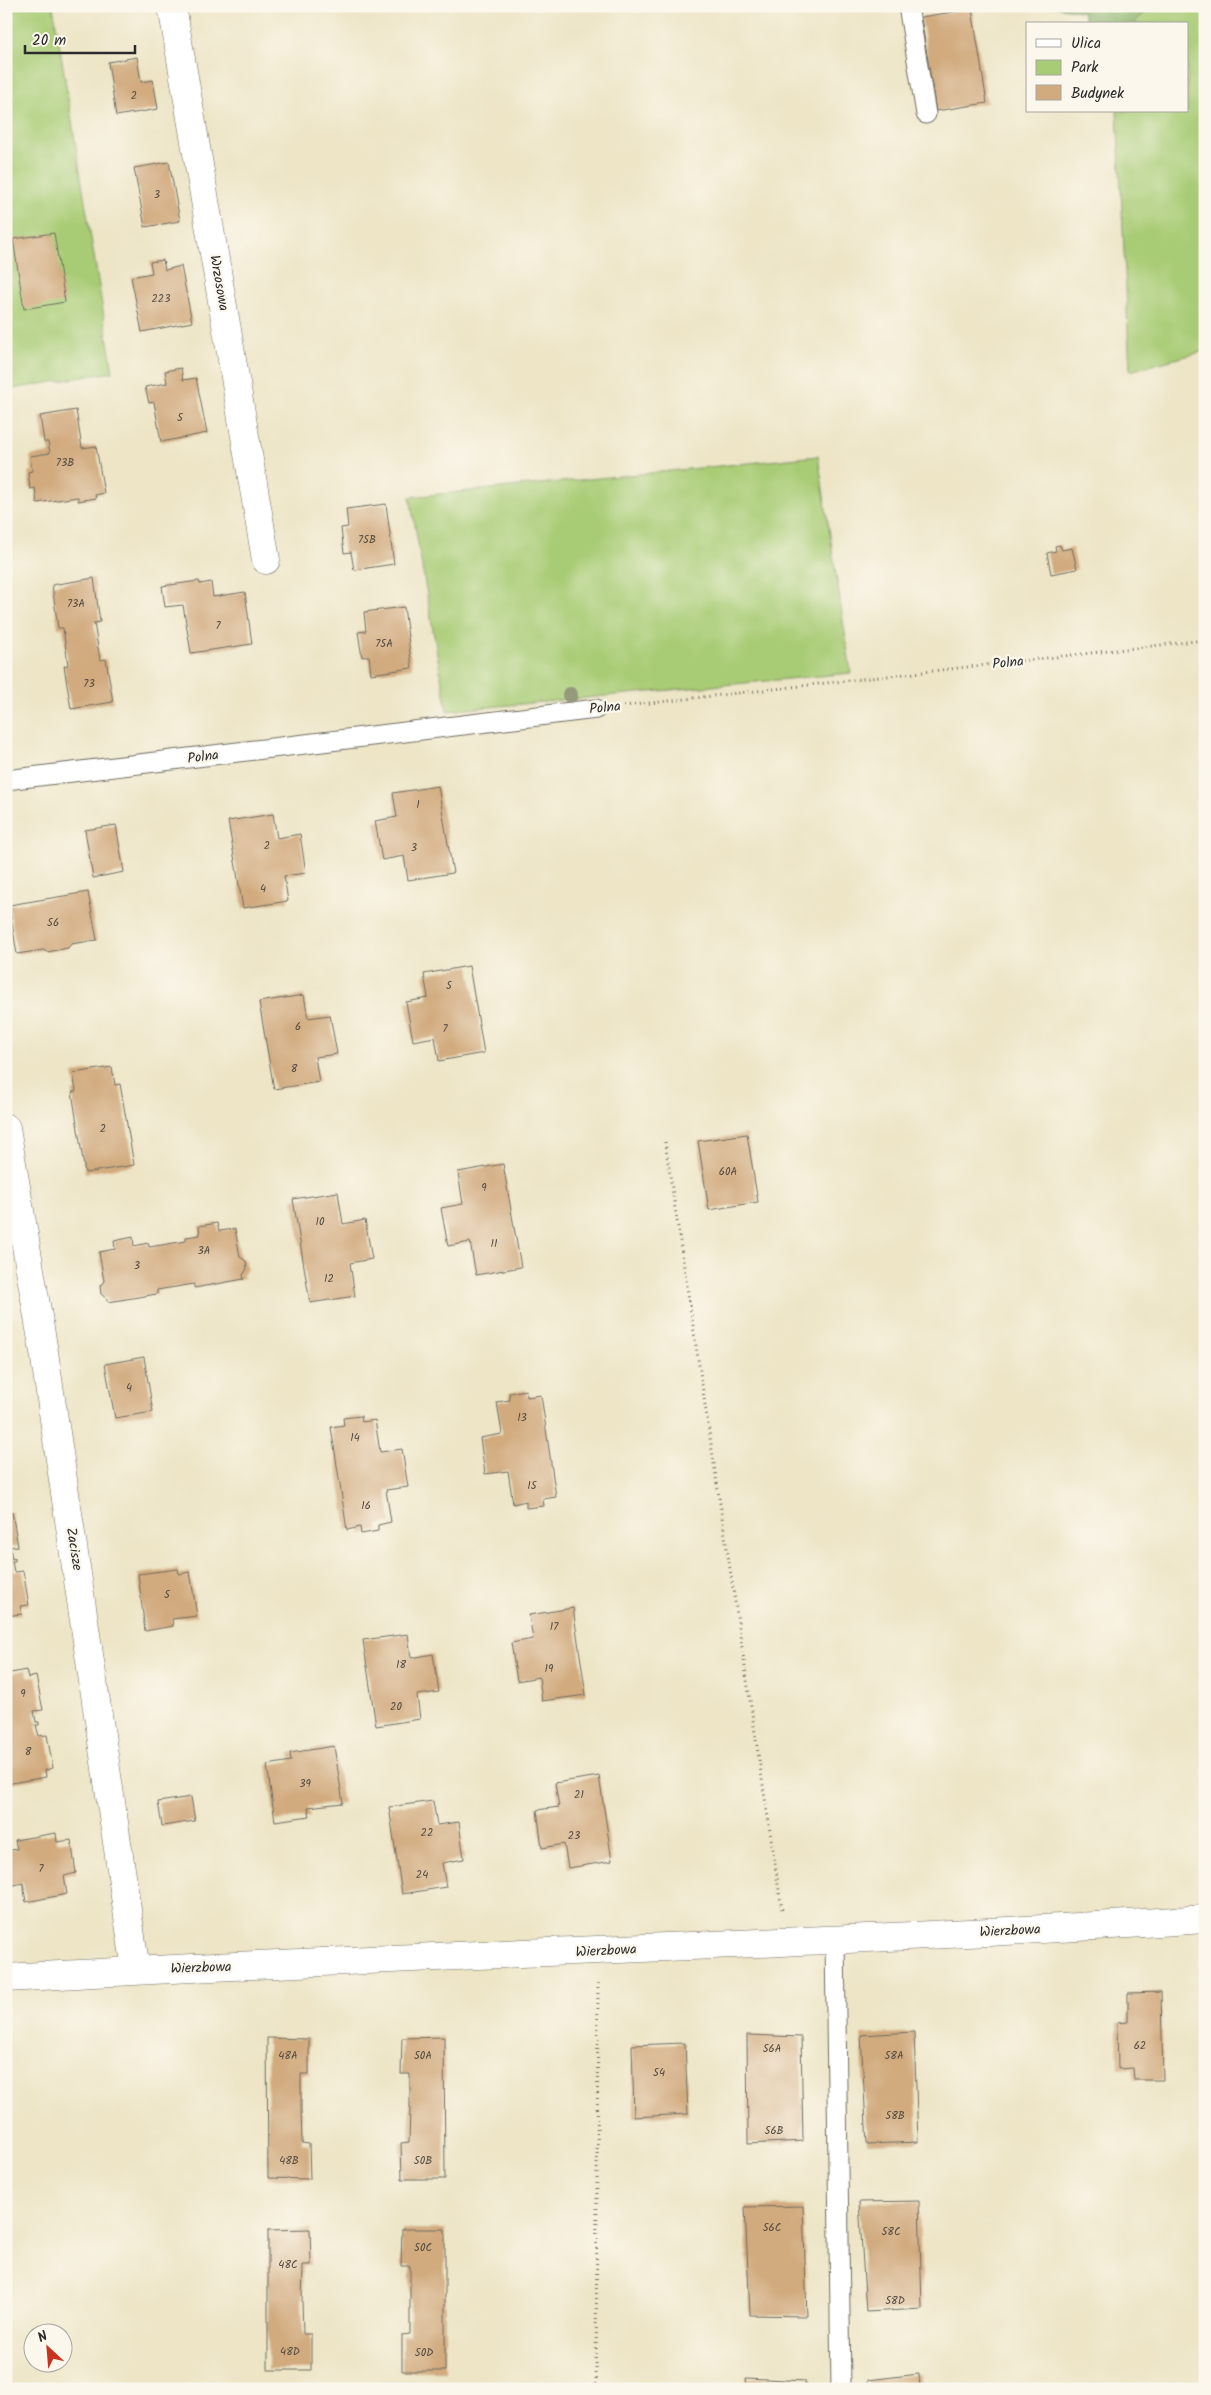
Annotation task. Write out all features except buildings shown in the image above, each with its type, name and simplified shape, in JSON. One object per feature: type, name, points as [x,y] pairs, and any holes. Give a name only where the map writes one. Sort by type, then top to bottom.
[{"type":"street","name":"Wrzosowa","points":[[172,6],[266,560]]},
{"type":"street","name":"Zacisze","points":[[6,1128],[44,1352],[136,1970]]},
{"type":"street","name":"Wierzbowa","points":[[6,1978],[136,1970],[787,1943],[1205,1919]]},
{"type":"lane","points":[[908,6],[926,114]]},
{"type":"lane","name":"Polna","points":[[6,780],[596,709]]},
{"type":"lane","points":[[835,1940],[841,2389]]},
{"type":"path","name":"Polna","points":[[596,709],[1205,640]]},
{"type":"path","points":[[665,1142],[787,1943]]},
{"type":"path","points":[[596,2389],[598,1951]]},
{"type":"green space","points":[[6,6],[53,6],[113,372],[6,390]]},
{"type":"green space","points":[[1052,6],[1152,6],[1136,22],[1086,22],[1083,12]]},
{"type":"green space","points":[[1152,6],[1205,6],[1205,351],[1130,371],[1117,112],[1188,112],[1188,22],[1135,21]]},
{"type":"green space","points":[[818,456],[851,673],[447,711],[410,497]]}]
